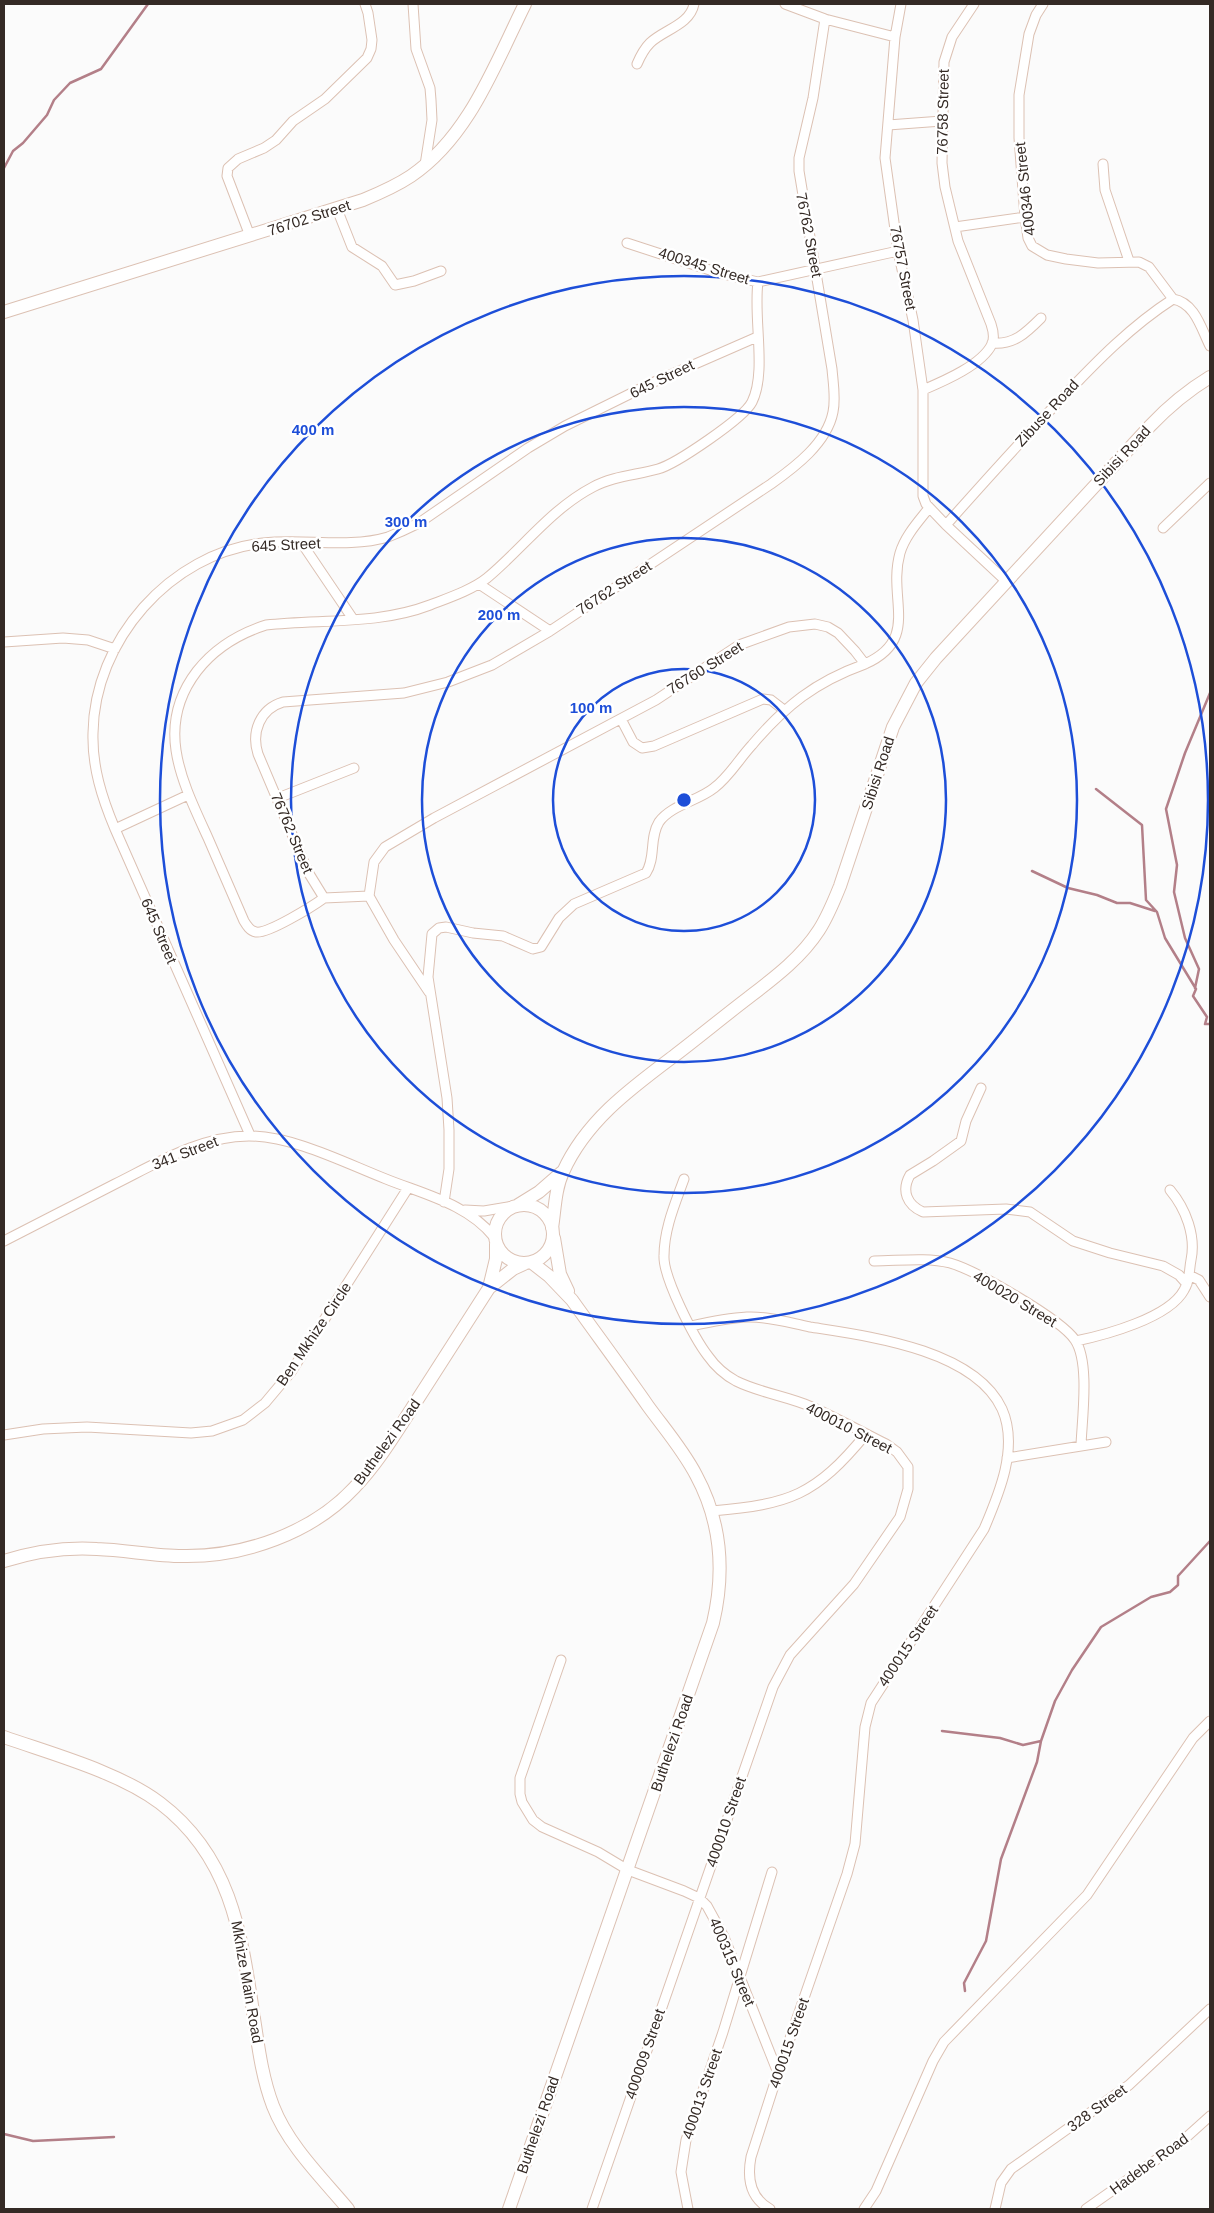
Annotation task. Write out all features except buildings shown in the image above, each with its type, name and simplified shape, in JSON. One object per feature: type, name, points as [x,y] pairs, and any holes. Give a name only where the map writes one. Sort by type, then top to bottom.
[{"type":"street","points":[[250,236],[227,176],[228,168],[238,159],[264,148],[276,140],[288,129],[292,121],[325,99],[367,58],[372,40],[365,4]]},
{"type":"street","points":[[413,4],[416,49],[430,88],[431,100],[432,120],[425,165]]},
{"type":"street","name":"76702 Street","points":[[4,312],[337,209],[380,193],[410,176],[425,165],[450,140],[470,112],[525,4]]},
{"type":"street","points":[[636,64],[648,45],[677,26],[692,10],[694,4]]},
{"type":"street","points":[[785,4],[825,19],[895,37]]},
{"type":"street","name":"76757 Street","points":[[901,4],[895,37],[884,158],[898,251],[913,320],[923,390],[923,490],[924,500],[929,508]]},
{"type":"street","name":"76758 Street","points":[[974,4],[952,37],[947,50],[943,74],[942,121],[945,187],[969,272],[991,324],[994,338],[992,343]]},
{"type":"street","name":"400346 Street","points":[[1043,4],[1036,15],[1029,34],[1019,95],[1019,138],[1028,238],[1032,246],[1047,255],[1098,263],[1139,262],[1149,267],[1173,299]]},
{"type":"street","name":"76762 Street","points":[[324,898],[308,872],[258,754],[255,740],[264,714],[275,704],[298,700],[404,693],[433,686],[492,665],[550,631],[791,470],[815,446],[830,421],[834,400],[832,369],[816,269],[802,200],[799,171],[825,19]]},
{"type":"street","points":[[888,125],[942,121]]},
{"type":"street","points":[[1103,164],[1105,190],[1129,261]]},
{"type":"street","points":[[337,209],[352,247],[382,266],[394,285],[414,281],[440,271]]},
{"type":"street","points":[[955,227],[1025,217]]},
{"type":"street","name":"400345 Street","points":[[627,243],[719,273],[758,282],[898,251]]},
{"type":"street","points":[[431,994],[394,940],[369,896],[324,898],[308,910],[273,927],[258,932],[251,930],[244,921],[188,795],[176,758],[176,714],[184,692],[207,658],[232,639],[248,630],[266,626],[384,617],[428,606],[479,584],[534,532],[584,492],[612,480],[660,468],[724,428],[752,404],[758,382],[760,362],[757,336],[758,282]]},
{"type":"street","points":[[1173,299],[1190,306],[1210,346]]},
{"type":"street","name":"Zibuse Road","points":[[946,525],[1016,446],[1094,364],[1132,328],[1173,299]]},
{"type":"street","points":[[923,390],[963,370],[981,357],[992,343],[1004,344],[1016,340],[1040,318]]},
{"type":"street","name":"645 Street","points":[[250,1136],[115,828],[100,787],[95,764],[93,733],[99,690],[115,649],[137,615],[153,596],[171,580],[190,568],[238,548],[263,543],[341,543],[387,537],[419,523],[528,448],[565,426],[654,382],[757,336]]},
{"type":"street","name":"Sibisi Road","points":[[515,1205],[539,1192],[562,1172],[586,1135],[612,1104],[783,971],[811,942],[834,901],[884,749],[902,706],[916,684],[936,658],[1170,406],[1210,377]]},
{"type":"street","points":[[1163,528],[1210,482]]},
{"type":"street","points":[[444,1202],[449,1168],[448,1122],[428,959],[434,931],[446,927],[474,933],[503,936],[533,949],[541,947],[559,918],[574,904],[646,874],[651,860],[654,835],[663,817],[714,788],[770,723],[804,694],[820,684],[885,653],[894,643],[898,634],[897,577],[900,552],[907,537],[929,508],[1007,582]]},
{"type":"street","points":[[301,542],[353,619]]},
{"type":"street","points":[[479,584],[550,631]]},
{"type":"street","name":"76760 Street","points":[[369,896],[374,862],[385,847],[442,814],[656,700],[739,645],[802,624],[828,627],[846,640],[865,664]]},
{"type":"street","points":[[4,642],[63,638],[88,640],[115,649]]},
{"type":"street","points":[[621,719],[634,742],[642,748],[654,746],[764,699],[771,700],[784,710]]},
{"type":"street","points":[[278,798],[354,768]]},
{"type":"street","points":[[115,828],[188,795]]},
{"type":"street","points":[[981,1088],[968,1116],[961,1141],[910,1175],[906,1186],[906,1194],[914,1208],[924,1212],[1006,1208],[1030,1212],[1073,1240],[1110,1253],[1163,1266],[1188,1280],[1199,1280],[1210,1298]]},
{"type":"street","name":"341 Street","points":[[4,1241],[173,1155],[214,1140],[250,1136],[293,1143],[444,1202],[476,1219],[495,1240]]},
{"type":"street","name":"Sibisi Road","points":[[553,1231],[556,1197],[562,1172]]},
{"type":"street","name":"400010 Street","points":[[684,1179],[671,1214],[664,1257],[666,1270],[691,1326],[713,1362],[736,1380],[760,1391],[786,1397],[812,1407],[886,1444],[904,1459],[908,1466],[906,1501],[900,1517],[868,1566],[805,1636],[782,1668],[770,1694],[699,1898]]},
{"type":"street","name":"Ben Mkhize Circle","points":[[4,1434],[43,1429],[87,1427],[191,1433],[212,1431],[243,1420],[265,1404],[291,1372],[408,1188]]},
{"type":"street","points":[[1081,1446],[1083,1368],[1076,1341],[1119,1330],[1152,1316],[1179,1297],[1188,1280],[1193,1241],[1182,1207],[1170,1190]]},
{"type":"street","name":"341 Street","points":[[460,1209],[484,1211],[515,1205]]},
{"type":"street","name":"Buthelezi Road","points":[[4,1561],[62,1549],[97,1548],[184,1556],[235,1552],[265,1543],[314,1519],[354,1489],[382,1455],[489,1288],[496,1264],[495,1227],[498,1218],[515,1205],[536,1207],[544,1212],[553,1231],[560,1274],[572,1300]]},
{"type":"street","name":"Buthelezi Road","points":[[489,1288],[513,1270],[529,1263],[546,1252],[551,1244],[553,1231]]},
{"type":"street","name":"Buthelezi Road","points":[[495,1240],[501,1252],[508,1259],[529,1263],[549,1276],[572,1300],[685,1458],[696,1474],[712,1511],[718,1538],[720,1565],[719,1599],[714,1623],[509,2209]]},
{"type":"street","name":"400020 Street","points":[[874,1261],[938,1261],[958,1266],[1056,1321],[1076,1341]]},
{"type":"street","name":"400015 Street","points":[[691,1326],[748,1317],[872,1337],[940,1358],[975,1377],[1002,1408],[1006,1421],[1007,1458],[995,1503],[984,1529],[871,1703],[865,1727],[855,1844],[834,1913],[778,2073],[749,2169],[754,2194],[758,2200],[770,2209]]},
{"type":"street","points":[[712,1511],[762,1506],[802,1492],[817,1484],[831,1472],[866,1434]]},
{"type":"street","points":[[1007,1458],[1106,1442]]},
{"type":"street","name":"400315 Street","points":[[561,1660],[520,1778],[522,1802],[533,1820],[542,1827],[598,1852],[628,1870],[699,1898],[707,1906],[717,1921],[778,2073]]},
{"type":"street","points":[[864,2209],[876,2191],[933,2061],[944,2042],[1087,1895],[1193,1738],[1210,1721]]},
{"type":"street","name":"Mkhize Main Road","points":[[4,1737],[120,1780],[159,1802],[180,1819],[200,1843],[228,1891],[236,1915],[244,1947],[265,2081],[273,2107],[288,2135],[348,2209]]},
{"type":"street","name":"400013 Street","points":[[688,2209],[682,2189],[682,2159],[686,2140],[740,1980],[772,1872]]},
{"type":"street","name":"400009 Street","points":[[592,2209],[699,1898]]},
{"type":"street","name":"328 Street","points":[[995,2209],[1001,2183],[1011,2169],[1128,2086],[1210,2009]]},
{"type":"street","name":"Hadebe Road","points":[[1086,2209],[1180,2143],[1210,2116]]},
{"type":"waterway","points":[[4,168],[13,151],[23,143],[47,115],[54,100],[70,83],[101,69],[148,4]]},
{"type":"waterway","points":[[1195,988],[1199,969],[1185,938],[1174,892],[1177,865],[1166,809],[1185,753],[1210,693]]},
{"type":"waterway","points":[[1096,789],[1142,825],[1146,900],[1157,912],[1165,938],[1196,989],[1193,996],[1207,1017],[1205,1024],[1210,1024]]},
{"type":"waterway","points":[[1032,871],[1068,888],[1097,895],[1117,903],[1130,903],[1155,911]]},
{"type":"waterway","points":[[965,1991],[964,1983],[986,1941],[1001,1859],[1037,1762],[1041,1741],[1055,1701],[1072,1670],[1101,1627],[1151,1597],[1170,1592],[1178,1585],[1178,1576],[1210,1541]]},
{"type":"waterway","points":[[942,1731],[1000,1738],[1023,1745],[1041,1741]]},
{"type":"waterway","points":[[4,2134],[33,2141],[114,2137]]}]
